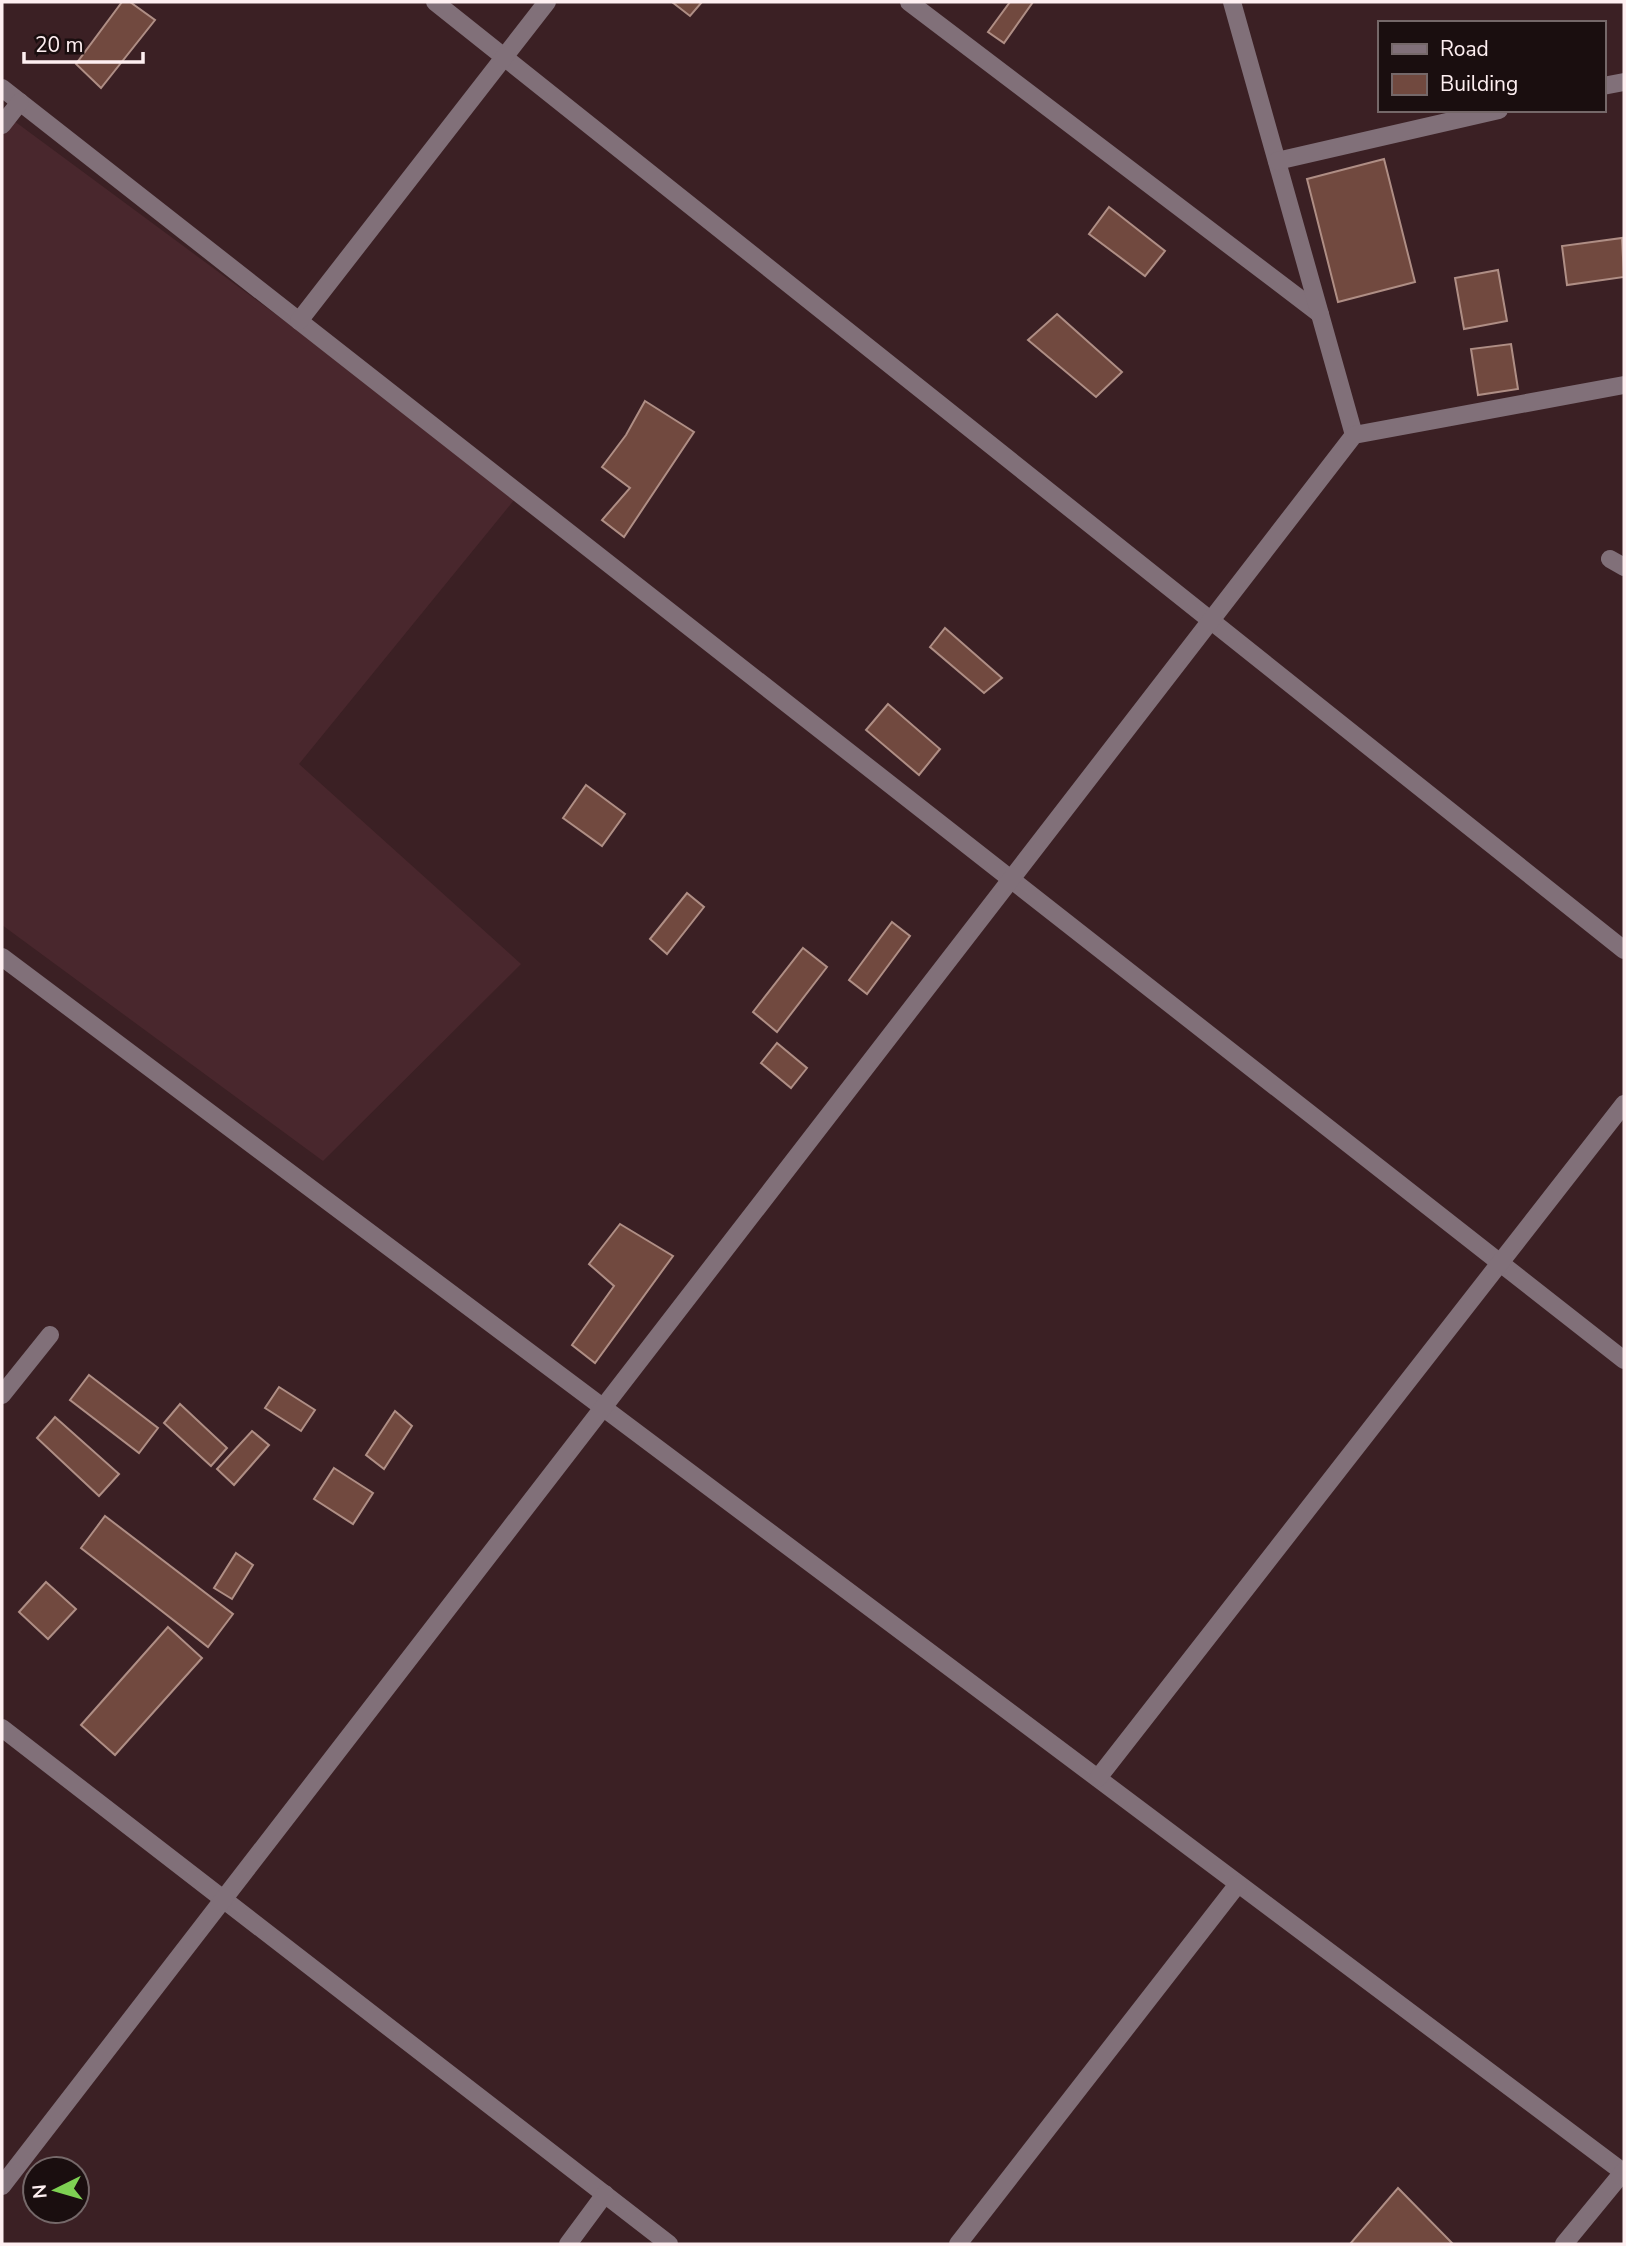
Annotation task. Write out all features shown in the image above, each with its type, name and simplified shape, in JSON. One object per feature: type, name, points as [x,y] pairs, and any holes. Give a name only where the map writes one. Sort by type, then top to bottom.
[{"type":"street","points":[[435,2],[1624,950]]},
{"type":"street","points":[[299,321],[547,2]]},
{"type":"street","points":[[1232,2],[1354,435]]},
{"type":"street","points":[[913,3],[1320,314]]},
{"type":"street","points":[[1605,86],[1624,82]]},
{"type":"street","points":[[2,88],[1624,1360]]},
{"type":"street","points":[[2,125],[20,102]]},
{"type":"street","points":[[1277,161],[1490,112]]},
{"type":"street","points":[[2,2186],[1354,435],[1624,385]]},
{"type":"street","points":[[2,957],[1624,2171],[1564,2244]]},
{"type":"street","points":[[1098,1779],[1624,1104]]},
{"type":"street","points":[[2,1395],[50,1335]]},
{"type":"street","points":[[2,1728],[669,2244]]},
{"type":"street","points":[[958,2244],[1238,1884]]},
{"type":"street","points":[[568,2244],[605,2194]]},
{"type":"shaded area","points":[[2,112],[519,494],[299,764],[521,964],[323,1161],[2,925]]},
{"type":"building","points":[[122,2],[130,2],[155,20],[101,88],[76,64]]},
{"type":"building","points":[[672,2],[702,2],[690,16]]},
{"type":"building","points":[[1010,2],[1033,2],[1004,43],[988,32]]},
{"type":"building","points":[[1384,159],[1415,282],[1338,302],[1307,179]]},
{"type":"building","points":[[1109,207],[1165,251],[1145,276],[1089,234]]},
{"type":"building","points":[[1622,238],[1624,277],[1567,285],[1562,246]]},
{"type":"building","points":[[1498,270],[1507,321],[1464,329],[1455,278]]},
{"type":"building","points":[[1057,314],[1122,372],[1096,397],[1028,340]]},
{"type":"building","points":[[1511,344],[1518,389],[1478,395],[1471,349]]},
{"type":"building","points":[[645,401],[694,432],[624,537],[602,520],[630,488],[602,467],[626,435]]},
{"type":"building","points":[[945,628],[1002,678],[984,693],[930,647]]},
{"type":"building","points":[[888,704],[940,749],[919,775],[866,730]]},
{"type":"building","points":[[586,785],[625,814],[602,846],[563,818]]},
{"type":"building","points":[[687,893],[704,907],[667,954],[650,939]]},
{"type":"building","points":[[892,922],[910,936],[867,994],[849,980]]},
{"type":"building","points":[[803,948],[827,967],[777,1032],[753,1012]]},
{"type":"building","points":[[777,1043],[807,1068],[791,1088],[761,1063]]},
{"type":"building","points":[[620,1224],[673,1256],[595,1363],[572,1345],[614,1286],[589,1264]]},
{"type":"building","points":[[89,1375],[158,1428],[139,1453],[70,1400]]},
{"type":"building","points":[[279,1387],[315,1410],[301,1431],[265,1408]]},
{"type":"building","points":[[180,1404],[227,1448],[211,1466],[164,1423]]},
{"type":"building","points":[[395,1411],[412,1426],[384,1469],[366,1455]]},
{"type":"building","points":[[55,1417],[119,1474],[99,1496],[37,1438]]},
{"type":"building","points":[[252,1431],[269,1445],[234,1485],[217,1469]]},
{"type":"building","points":[[334,1468],[373,1493],[353,1524],[314,1499]]},
{"type":"building","points":[[105,1516],[233,1614],[208,1647],[81,1548]]},
{"type":"building","points":[[236,1553],[253,1565],[232,1599],[214,1588]]},
{"type":"building","points":[[46,1582],[76,1609],[48,1639],[19,1612]]},
{"type":"building","points":[[168,1627],[202,1658],[115,1755],[81,1725]]},
{"type":"building","points":[[1398,2188],[1453,2244],[1350,2244]]}]
